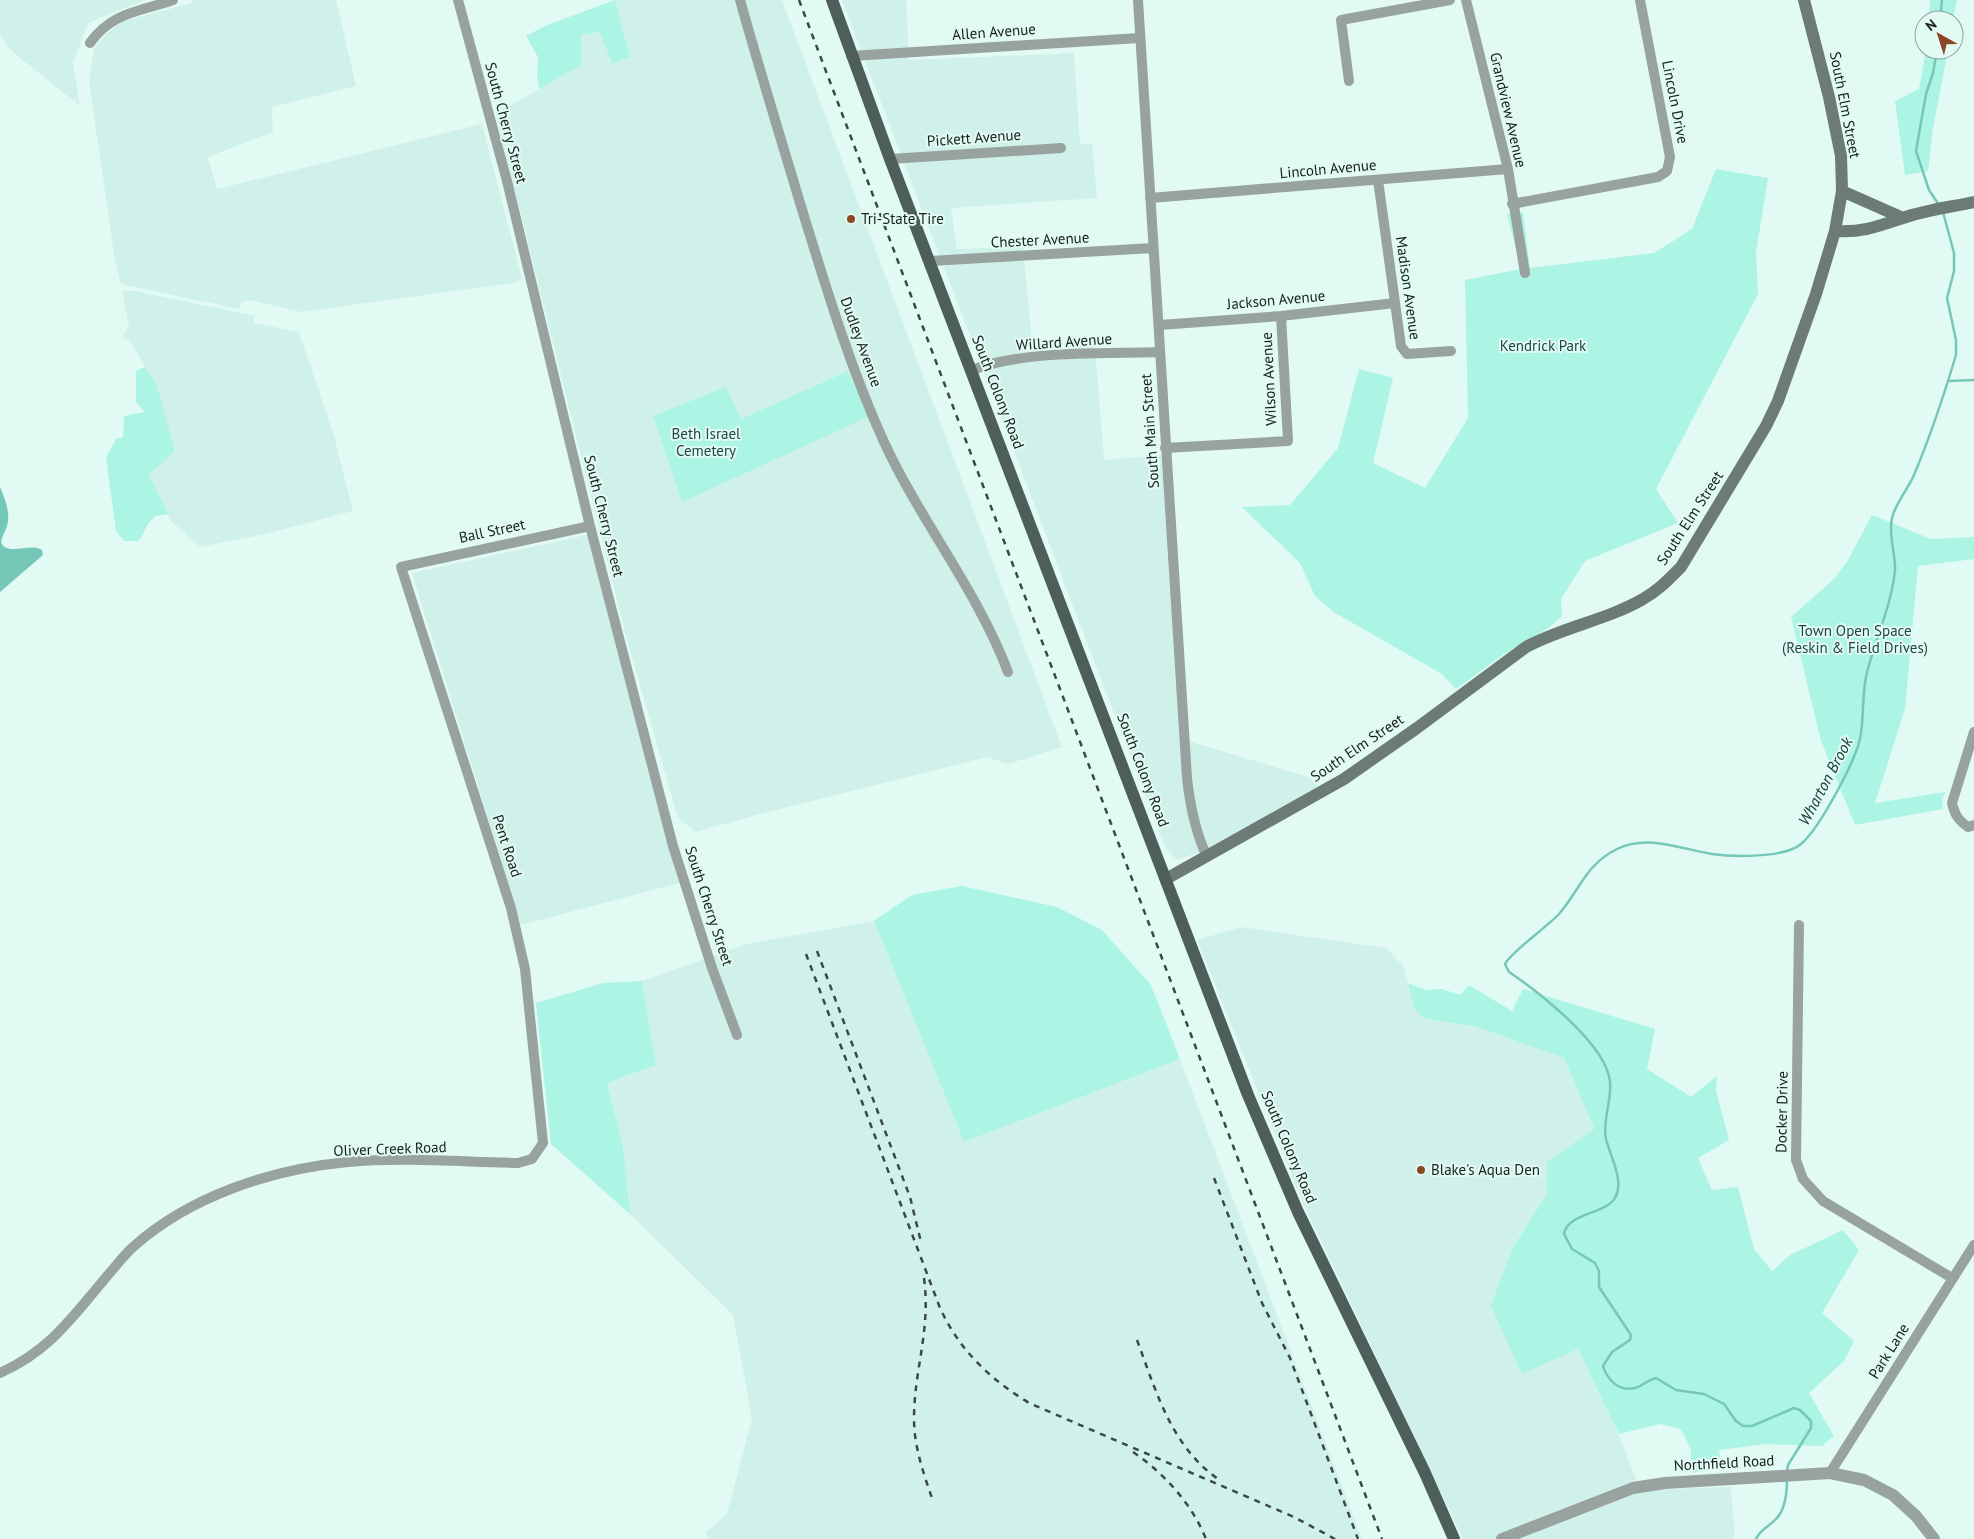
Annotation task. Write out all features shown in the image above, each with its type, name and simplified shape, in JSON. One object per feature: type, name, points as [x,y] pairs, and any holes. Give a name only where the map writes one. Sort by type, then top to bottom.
[{"type":"main road","name":"South Colony Road","points":[[832,0],[890,159],[1248,1095],[1281,1172],[1454,1539]]},
{"type":"main road","name":"South Elm Street","points":[[1166,879],[1358,770],[1526,647],[1543,637],[1631,605],[1654,593],[1667,582],[1690,554],[1774,409],[1800,341],[1836,230],[1842,191],[1837,133],[1804,0]]},
{"type":"main road","points":[[1842,191],[1903,218]]},
{"type":"main road","points":[[1836,230],[1857,232],[1903,218],[1974,202]]},
{"type":"street","points":[[90,43],[99,31],[114,19],[173,0]]},
{"type":"street","name":"South Cherry Street","points":[[458,0],[507,181],[590,526],[675,851],[712,968],[737,1035]]},
{"type":"street","name":"Dudley Avenue","points":[[740,0],[825,284],[853,368],[885,444],[977,603],[1008,672]]},
{"type":"street","name":"South Main Street","points":[[1138,0],[1153,248],[1160,325],[1160,352],[1187,778],[1191,810],[1207,857]]},
{"type":"street","points":[[1349,81],[1340,20],[1450,0]]},
{"type":"street","name":"Grandview Avenue","points":[[1466,0],[1508,169],[1512,204],[1525,273]]},
{"type":"street","name":"Lincoln Drive","points":[[1512,204],[1658,177],[1667,171],[1670,157],[1640,0]]},
{"type":"street","name":"Allen Avenue","points":[[851,56],[1139,38]]},
{"type":"street","name":"Pickett Avenue","points":[[890,159],[1061,148]]},
{"type":"street","name":"Lincoln Avenue","points":[[1150,198],[1508,169]]},
{"type":"street","name":"Madison Avenue","points":[[1378,180],[1394,303],[1403,351],[1407,354],[1451,351]]},
{"type":"street","name":"Chester Avenue","points":[[930,261],[1153,248]]},
{"type":"street","name":"Jackson Avenue","points":[[1160,325],[1281,316],[1394,303]]},
{"type":"street","name":"Wilson Avenue","points":[[1166,448],[1288,441],[1281,316]]},
{"type":"street","name":"Willard Avenue","points":[[972,370],[986,365],[1034,357],[1160,352]]},
{"type":"street","name":"Ball Street","points":[[401,567],[590,526]]},
{"type":"street","name":"Pent Road","points":[[401,567],[511,908],[525,969],[543,1142]]},
{"type":"street","points":[[1971,826],[1960,822],[1955,814],[1952,803],[1974,732]]},
{"type":"street","name":"Docker Drive","points":[[1799,925],[1796,1160],[1803,1180],[1823,1202],[1952,1278]]},
{"type":"street","name":"Oliver Creek Road","points":[[0,1372],[30,1358],[55,1337],[132,1248],[185,1210],[224,1192],[288,1172],[348,1162],[518,1163],[532,1159],[543,1142]]},
{"type":"street","name":"Park Lane","points":[[1830,1473],[1974,1244]]},
{"type":"street","name":"Northfield Road","points":[[1502,1539],[1633,1488],[1665,1482],[1830,1473],[1864,1480],[1894,1496],[1916,1516],[1934,1539]]},
{"type":"shaded area","points":[[0,0],[145,0],[88,23],[73,63],[80,106],[14,53],[0,36]]},
{"type":"shaded area","points":[[192,0],[336,0],[356,86],[272,107],[273,132],[208,157],[217,189],[482,124],[522,279],[512,283],[301,312],[250,300],[241,302],[239,309],[121,284],[115,260],[89,82],[94,49],[107,33],[124,21],[192,3]]},
{"type":"shaded area","points":[[615,0],[782,0],[1062,747],[1008,764],[987,757],[696,832],[678,818],[626,636],[495,110],[510,106],[581,65],[580,35],[600,32],[630,57]],"holes":[[[848,371],[682,502],[741,419]]]},
{"type":"shaded area","points":[[842,0],[906,0],[909,60],[1074,53],[1080,144],[1092,143],[1097,198],[951,208],[957,249],[1023,247],[1033,350],[1095,347],[1104,460],[1163,455],[1182,739],[1308,777],[1319,786],[1221,844],[1177,860],[1165,847]]},
{"type":"shaded area","points":[[122,291],[135,291],[255,316],[254,323],[299,332],[334,436],[353,511],[266,534],[200,547],[170,520],[149,475],[160,465],[164,416],[156,383],[130,342],[122,337],[129,326]]},
{"type":"shaded area","points":[[0,487],[7,506],[8,516],[7,526],[1,542],[3,546],[12,549],[37,548],[42,550],[43,555],[0,592]]},
{"type":"shaded area","points":[[587,535],[679,883],[521,925],[412,573]]},
{"type":"shaded area","points":[[874,921],[964,1142],[1180,1059],[1362,1539],[710,1539],[705,1533],[727,1514],[752,1419],[733,1315],[630,1214],[623,1146],[607,1083],[656,1065],[642,981],[747,944]]},
{"type":"shaded area","points":[[1241,927],[1386,948],[1404,967],[1414,1008],[1425,1019],[1474,1026],[1564,1058],[1594,1130],[1547,1162],[1547,1194],[1513,1247],[1578,1349],[1613,1420],[1640,1490],[1731,1487],[1735,1539],[1463,1539],[1303,1203],[1197,940]]},
{"type":"green space","points":[[615,0],[630,57],[612,63],[600,32],[581,35],[581,65],[539,89],[537,75],[538,57],[526,36],[547,25]]},
{"type":"green space","points":[[1930,0],[1957,0],[1955,10],[1930,10]]},
{"type":"green space","points":[[1924,60],[1946,60],[1933,128],[1928,171],[1905,175],[1895,101],[1919,89]]},
{"type":"green space","name":"Kendrick Park","points":[[1716,169],[1768,178],[1756,252],[1758,294],[1656,489],[1678,523],[1585,561],[1561,599],[1562,616],[1550,627],[1504,654],[1456,689],[1442,674],[1335,613],[1315,596],[1300,563],[1242,507],[1290,505],[1338,448],[1359,369],[1393,378],[1373,463],[1425,488],[1468,418],[1465,280],[1521,269],[1507,214],[1523,212],[1530,268],[1654,253],[1692,229]]},
{"type":"green space","points":[[145,367],[156,383],[175,451],[149,475],[168,514],[155,516],[148,524],[139,541],[124,541],[116,531],[106,457],[116,439],[123,437],[124,416],[145,412],[136,402],[136,371]]},
{"type":"green space","name":"Beth Israel Cemetery","points":[[848,371],[868,417],[682,502],[653,416],[726,387],[741,419]]},
{"type":"green space","name":"Town Open Space (Reskin & Field Drives)","points":[[1872,515],[1931,539],[1974,537],[1974,559],[1918,566],[1905,709],[1875,803],[1945,792],[1942,801],[1943,809],[1855,825],[1821,741],[1791,617],[1834,579],[1847,562]]},
{"type":"green space","points":[[962,886],[1057,907],[1102,930],[1151,985],[1180,1059],[964,1142],[874,921],[912,895]]},
{"type":"green space","points":[[642,981],[656,1065],[607,1083],[623,1146],[630,1214],[551,1144],[536,1003],[603,983]]},
{"type":"green space","points":[[1408,983],[1426,990],[1442,989],[1460,995],[1469,985],[1512,1011],[1523,989],[1655,1029],[1647,1069],[1691,1097],[1717,1076],[1716,1091],[1729,1140],[1698,1158],[1712,1190],[1738,1187],[1754,1249],[1772,1271],[1790,1255],[1843,1230],[1859,1250],[1822,1313],[1854,1341],[1844,1361],[1809,1393],[1834,1436],[1822,1446],[1766,1444],[1719,1450],[1722,1468],[1691,1473],[1691,1450],[1681,1429],[1660,1424],[1619,1434],[1578,1349],[1522,1374],[1491,1306],[1513,1247],[1547,1194],[1547,1162],[1594,1129],[1564,1058],[1474,1026],[1425,1019],[1414,1008]]},
{"type":"waterway","name":"Wharton Brook","points":[[1941,10],[1942,0]]},
{"type":"waterway","name":"Wharton Brook","points":[[1935,60],[1926,94],[1916,151],[1929,190],[1939,205]]},
{"type":"waterway","name":"Wharton Brook","points":[[1787,1471],[1788,1465],[1811,1428],[1811,1421],[1800,1410],[1794,1408],[1752,1426],[1743,1426],[1736,1421],[1724,1404],[1704,1394],[1676,1390],[1656,1378],[1635,1388],[1623,1388],[1610,1380],[1607,1375],[1603,1366],[1612,1352],[1630,1340],[1631,1335],[1599,1287],[1599,1271],[1595,1263],[1572,1249],[1564,1234],[1572,1222],[1610,1203],[1618,1191],[1618,1176],[1605,1132],[1610,1082],[1606,1067],[1585,1036],[1537,992],[1509,972],[1505,964],[1514,953],[1559,914],[1590,870],[1606,855],[1617,849],[1629,845],[1653,843],[1721,855],[1771,854],[1793,849],[1801,844],[1818,824],[1846,774],[1859,744],[1867,672],[1887,609],[1895,571],[1891,531],[1892,518],[1920,461],[1956,355],[1956,340],[1947,298],[1954,271],[1954,253],[1943,212]]},
{"type":"waterway","points":[[1949,381],[1974,380]]},
{"type":"waterway","name":"Wharton Brook","points":[[1756,1539],[1760,1532],[1776,1519],[1782,1510],[1786,1495],[1787,1479]]},
{"type":"railway","points":[[799,0],[1382,1539]]},
{"type":"railway","points":[[817,951],[910,1197],[921,1242]]},
{"type":"railway","points":[[806,954],[940,1308],[957,1338],[977,1363],[1001,1384],[1029,1403],[1294,1517],[1335,1539]]},
{"type":"railway","points":[[1214,1178],[1262,1303],[1290,1358],[1358,1539]]},
{"type":"railway","points":[[924,1278],[926,1297],[924,1333],[915,1401],[914,1429],[923,1471],[933,1501]]},
{"type":"railway","points":[[1137,1340],[1159,1398],[1177,1434],[1188,1451],[1218,1479]]},
{"type":"railway","points":[[1133,1452],[1156,1470],[1176,1490],[1193,1514],[1206,1539]]},
{"type":"place","name":"Tri-State Tire","points":[[851,219]]},
{"type":"place","name":"Blake's Aqua Den","points":[[1421,1170]]}]
